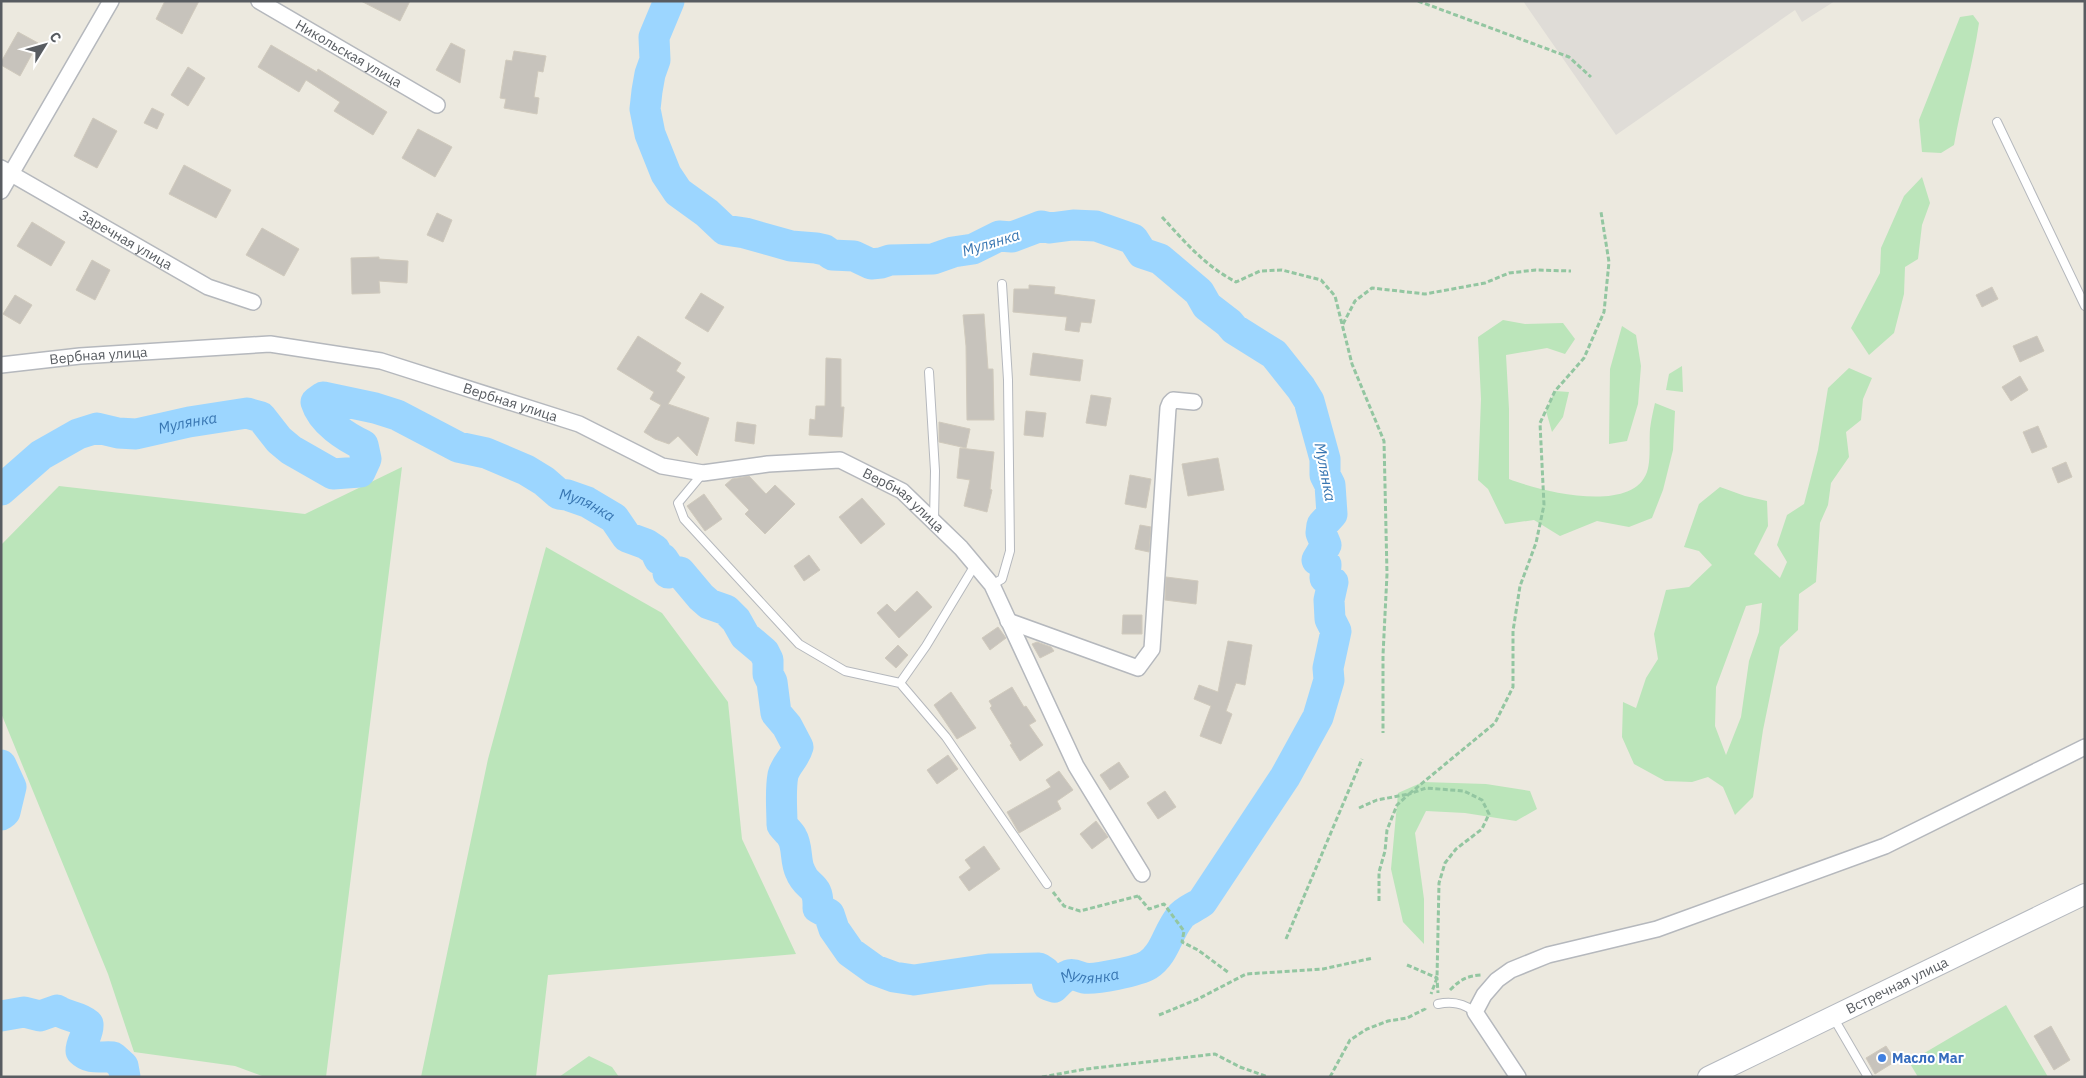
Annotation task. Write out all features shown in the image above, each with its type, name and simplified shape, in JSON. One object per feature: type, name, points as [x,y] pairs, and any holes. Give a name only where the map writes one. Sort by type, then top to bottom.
[{"type":"main road","name":"Встречная улица","points":[[1708,1077],[2084,896]]},
{"type":"street","points":[[1,192],[7,171],[111,1]]},
{"type":"street","name":"Никольская улица","points":[[259,1],[437,105]]},
{"type":"street","name":"Заречная улица","points":[[7,171],[208,286],[253,302]]},
{"type":"street","name":"Вербная улица","points":[[1,365],[80,356],[270,344],[380,361],[579,424],[662,466],[703,473],[768,464],[840,460],[902,490],[961,548],[992,585],[1076,766],[1142,874]]},
{"type":"street","points":[[1008,621],[1138,668],[1152,649],[1168,408],[1173,400],[1194,402]]},
{"type":"street","points":[[1518,1077],[1475,1012],[1484,995],[1496,980],[1511,970],[1548,955],[1657,929],[1885,846],[2085,747]]},
{"type":"lane","points":[[1998,122],[2085,306]]},
{"type":"lane","points":[[992,585],[1002,579],[1010,551],[1008,380],[1002,284]]},
{"type":"lane","points":[[929,372],[935,471],[934,521]]},
{"type":"lane","points":[[703,473],[678,502],[684,519],[799,644],[845,671],[900,683],[946,737],[1047,884]]},
{"type":"lane","points":[[900,683],[926,646],[975,565]]},
{"type":"lane","points":[[1438,1004],[1452,1002],[1461,1004],[1475,1012]]},
{"type":"lane","points":[[1832,1016],[1868,1077]]},
{"type":"path","points":[[1418,1],[1569,57],[1591,77]]},
{"type":"path","points":[[1379,900],[1379,872],[1385,851],[1387,830],[1397,805],[1494,723],[1513,687],[1513,631],[1520,586],[1536,543],[1544,505],[1540,423],[1555,391],[1584,358],[1604,312],[1609,262],[1601,212]]},
{"type":"path","points":[[1162,217],[1198,257],[1219,273],[1236,282],[1260,271],[1282,270],[1321,280],[1335,296],[1352,364],[1384,441],[1387,574],[1383,655],[1384,733]]},
{"type":"path","points":[[1342,325],[1355,301],[1372,288],[1425,294],[1485,283],[1509,273],[1536,270],[1571,271]]},
{"type":"path","points":[[1286,939],[1362,759]]},
{"type":"path","points":[[1360,808],[1377,800],[1409,794],[1426,788],[1464,791],[1482,800],[1489,814],[1482,829],[1456,849],[1445,863],[1439,883],[1438,1004]]},
{"type":"path","points":[[1047,884],[1064,906],[1080,911],[1138,896],[1148,909],[1164,904],[1184,931],[1182,942],[1198,950],[1229,973]]},
{"type":"path","points":[[1159,1016],[1198,1000],[1246,974],[1322,969],[1373,958]]},
{"type":"path","points":[[1408,965],[1438,978]]},
{"type":"path","points":[[1438,1004],[1458,981],[1467,976],[1511,970]]},
{"type":"path","points":[[1330,1077],[1350,1040],[1367,1029],[1388,1021],[1407,1018],[1425,1009],[1438,978]]},
{"type":"path","points":[[1042,1077],[1215,1054],[1240,1067],[1268,1077]]},
{"type":"shaded area","points":[[1523,1],[1835,1],[1802,22],[1795,10],[1616,135]]},
{"type":"green space","points":[[1973,15],[1979,23],[1954,145],[1941,153],[1922,152],[1919,120],[1960,17]]},
{"type":"green space","points":[[1922,177],[1930,203],[1922,225],[1918,259],[1905,267],[1904,294],[1894,333],[1869,355],[1851,328],[1880,273],[1881,248],[1904,196]]},
{"type":"green space","points":[[1503,320],[1525,324],[1563,323],[1575,339],[1565,354],[1547,348],[1506,355],[1509,409],[1509,479],[1541,489],[1584,496],[1605,496],[1623,493],[1638,485],[1647,472],[1651,419],[1655,403],[1675,411],[1673,450],[1663,490],[1652,518],[1629,527],[1597,521],[1560,536],[1534,520],[1505,524],[1488,489],[1478,480],[1481,399],[1478,337]]},
{"type":"green space","points":[[1622,326],[1636,335],[1641,366],[1638,404],[1627,441],[1609,444],[1610,369]]},
{"type":"green space","points":[[1682,366],[1683,392],[1666,390],[1669,374]]},
{"type":"green space","points":[[1849,368],[1872,378],[1863,399],[1861,420],[1846,432],[1849,457],[1831,483],[1828,505],[1820,523],[1816,582],[1799,594],[1798,630],[1780,647],[1763,730],[1753,797],[1735,815],[1723,787],[1708,777],[1692,782],[1665,781],[1634,764],[1622,737],[1623,702],[1636,708],[1646,678],[1658,659],[1654,634],[1666,590],[1689,587],[1712,565],[1699,551],[1684,547],[1699,504],[1720,487],[1767,501],[1768,526],[1754,554],[1780,578],[1787,562],[1777,545],[1787,515],[1804,504],[1818,450],[1828,388]],"holes":[[[1762,603],[1759,632],[1749,661],[1741,717],[1726,755],[1715,726],[1716,687],[1746,606]]]},
{"type":"green space","points":[[1555,391],[1569,392],[1563,417],[1552,432],[1546,411]]},
{"type":"green space","points":[[402,467],[326,1077],[265,1077],[235,1066],[134,1052],[108,974],[1,713],[1,545],[59,486],[305,514]]},
{"type":"green space","points":[[546,547],[662,613],[728,702],[742,839],[796,954],[548,975],[536,1077],[421,1077],[488,759]]},
{"type":"green space","points":[[1423,782],[1486,784],[1530,791],[1537,809],[1516,821],[1465,813],[1426,811],[1415,833],[1424,899],[1424,944],[1403,922],[1391,869],[1398,793]]},
{"type":"green space","points":[[2006,1005],[2048,1077],[1918,1077],[1909,1062]]},
{"type":"green space","points":[[589,1056],[612,1067],[619,1077],[559,1077]]},
{"type":"building","points":[[165,1],[199,1],[182,34],[156,19]]},
{"type":"building","points":[[361,1],[410,1],[400,21]]},
{"type":"building","points":[[18,32],[38,43],[20,76],[1,65]]},
{"type":"building","points":[[451,43],[465,50],[460,83],[436,70]]},
{"type":"building","points":[[271,45],[317,72],[318,69],[387,112],[373,135],[334,111],[340,102],[306,80],[299,92],[258,67]]},
{"type":"building","points":[[514,51],[546,56],[543,72],[538,71],[534,97],[539,98],[537,114],[504,108],[506,99],[500,98],[506,60],[512,61]]},
{"type":"building","points":[[188,67],[205,78],[188,106],[171,95]]},
{"type":"building","points":[[152,108],[164,114],[157,129],[144,123]]},
{"type":"building","points":[[93,118],[117,131],[97,168],[74,156]]},
{"type":"building","points":[[418,129],[452,147],[435,177],[402,158]]},
{"type":"building","points":[[184,165],[231,190],[216,218],[169,194]]},
{"type":"building","points":[[437,213],[452,220],[443,242],[427,235]]},
{"type":"building","points":[[32,222],[65,242],[51,266],[17,246]]},
{"type":"building","points":[[262,228],[299,249],[284,276],[246,255]]},
{"type":"building","points":[[379,257],[379,259],[408,261],[407,283],[379,281],[380,293],[352,294],[351,258]]},
{"type":"building","points":[[92,260],[110,270],[95,300],[76,290]]},
{"type":"building","points":[[1029,285],[1055,287],[1054,294],[1095,300],[1091,323],[1081,322],[1079,332],[1065,330],[1067,317],[1013,312],[1014,289],[1029,289]]},
{"type":"building","points":[[1992,287],[1998,299],[1982,307],[1976,295]]},
{"type":"building","points":[[701,293],[724,307],[708,332],[685,318]]},
{"type":"building","points":[[15,295],[32,305],[20,324],[3,314]]},
{"type":"building","points":[[984,314],[988,369],[993,369],[994,420],[967,420],[966,346],[963,315]]},
{"type":"building","points":[[638,336],[681,363],[676,371],[685,377],[668,404],[709,418],[697,456],[678,436],[669,444],[655,439],[644,432],[661,405],[650,399],[654,392],[617,369]]},
{"type":"building","points":[[2037,336],[2044,351],[2020,362],[2013,346]]},
{"type":"building","points":[[1033,353],[1083,360],[1080,381],[1030,375]]},
{"type":"building","points":[[826,358],[841,359],[841,407],[844,407],[842,437],[809,435],[810,419],[815,420],[816,406],[825,406]]},
{"type":"building","points":[[2020,376],[2028,390],[2011,401],[2002,387]]},
{"type":"building","points":[[1091,395],[1111,398],[1106,426],[1086,423]]},
{"type":"building","points":[[1026,411],[1046,413],[1043,437],[1024,435]]},
{"type":"building","points":[[737,422],[756,425],[754,444],[735,441]]},
{"type":"building","points":[[939,422],[970,429],[966,448],[939,442]]},
{"type":"building","points":[[2038,426],[2047,447],[2032,453],[2023,432]]},
{"type":"building","points":[[960,448],[994,452],[990,489],[992,490],[987,512],[964,506],[970,480],[957,478]]},
{"type":"building","points":[[1218,458],[1224,490],[1188,496],[1182,464]]},
{"type":"building","points":[[2066,462],[2072,477],[2058,483],[2052,468]]},
{"type":"building","points":[[1130,475],[1151,479],[1146,508],[1125,504]]},
{"type":"building","points":[[749,476],[766,494],[775,485],[795,504],[765,534],[745,514],[749,510],[725,485],[732,479]]},
{"type":"building","points":[[704,494],[722,519],[705,531],[687,506]]},
{"type":"building","points":[[862,498],[885,524],[861,544],[839,517]]},
{"type":"building","points":[[1140,525],[1151,527],[1149,552],[1135,549]]},
{"type":"building","points":[[809,555],[820,570],[804,581],[794,566]]},
{"type":"building","points":[[1166,577],[1198,581],[1196,604],[1165,600]]},
{"type":"building","points":[[917,591],[932,607],[899,638],[877,613],[887,604],[895,612]]},
{"type":"building","points":[[1123,615],[1142,615],[1142,634],[1122,634]]},
{"type":"building","points":[[998,627],[1006,638],[990,650],[982,638]]},
{"type":"building","points":[[1228,641],[1252,645],[1245,685],[1236,683],[1226,711],[1232,714],[1221,744],[1200,736],[1211,706],[1194,699],[1199,685],[1218,692]]},
{"type":"building","points":[[1037,642],[1051,647],[1054,651],[1040,658],[1032,644]]},
{"type":"building","points":[[898,645],[908,655],[896,668],[885,658]]},
{"type":"building","points":[[1012,687],[1024,707],[1026,706],[1036,721],[1029,725],[1043,745],[1020,761],[990,708],[992,706],[989,701]]},
{"type":"building","points":[[951,692],[976,728],[957,739],[934,705]]},
{"type":"building","points":[[948,755],[958,769],[937,784],[927,770]]},
{"type":"building","points":[[1119,762],[1129,777],[1110,790],[1100,775]]},
{"type":"building","points":[[1059,771],[1073,790],[1057,801],[1061,809],[1019,833],[1007,812],[1051,787],[1046,780]]},
{"type":"building","points":[[1165,791],[1176,807],[1158,819],[1147,803]]},
{"type":"building","points":[[1096,821],[1108,837],[1092,849],[1080,834]]},
{"type":"building","points":[[984,846],[1000,869],[969,891],[959,877],[971,868],[965,860]]},
{"type":"building","points":[[2051,1026],[2070,1060],[2054,1070],[2034,1036]]},
{"type":"building","points":[[1886,1046],[1896,1061],[1875,1074],[1866,1058]]},
{"type":"waterway","name":"Мулянка","points":[[1,490],[41,455],[78,434],[97,428],[118,433],[136,434],[189,422],[247,413],[261,417],[279,440],[291,450],[333,474],[360,472],[366,459],[363,445],[335,428],[323,416],[316,402],[323,397],[375,408],[397,415],[458,447],[486,453],[526,470],[544,481],[559,494],[587,502],[614,518],[627,537],[646,544],[655,550],[659,559],[663,559],[667,565],[668,573],[680,572],[709,604],[726,610],[736,620],[745,636],[764,652],[768,660],[768,674],[772,682],[776,713],[787,726],[798,747],[783,775],[781,794],[782,825],[794,841],[798,867],[803,877],[817,894],[818,908],[829,914],[834,929],[850,952],[875,970],[894,977],[914,980],[989,969],[1039,968],[1045,972],[1048,985],[1054,987],[1071,975],[1097,978],[1148,965],[1158,955],[1182,915],[1202,902],[1285,777],[1318,717],[1329,680],[1328,668],[1336,631],[1330,619],[1329,600],[1333,582],[1325,578],[1326,565],[1317,560],[1326,545],[1321,533],[1322,525],[1332,514],[1330,485],[1325,475],[1325,459],[1309,401],[1274,354],[1234,329],[1207,306],[1199,292],[1160,259],[1142,253],[1133,239],[1096,226],[1073,225],[1050,228],[1041,226],[1012,237],[999,236],[973,249],[953,252],[933,259],[890,260],[871,264],[854,256],[832,255],[825,250],[791,246],[745,233],[725,230],[707,213],[678,192],[666,174],[650,134],[645,109],[650,74],[655,60],[654,37],[669,1]]},
{"type":"waterway","name":"Мулянка","points":[[1,765],[11,787],[5,812],[1,815]]},
{"type":"waterway","name":"Мулянка","points":[[1,1016],[24,1012],[40,1016],[57,1010],[81,1019],[88,1024],[81,1051],[92,1057],[113,1057],[123,1066],[125,1077]]},
{"type":"place","name":"Масло Маг","points":[[1882,1058]]}]
